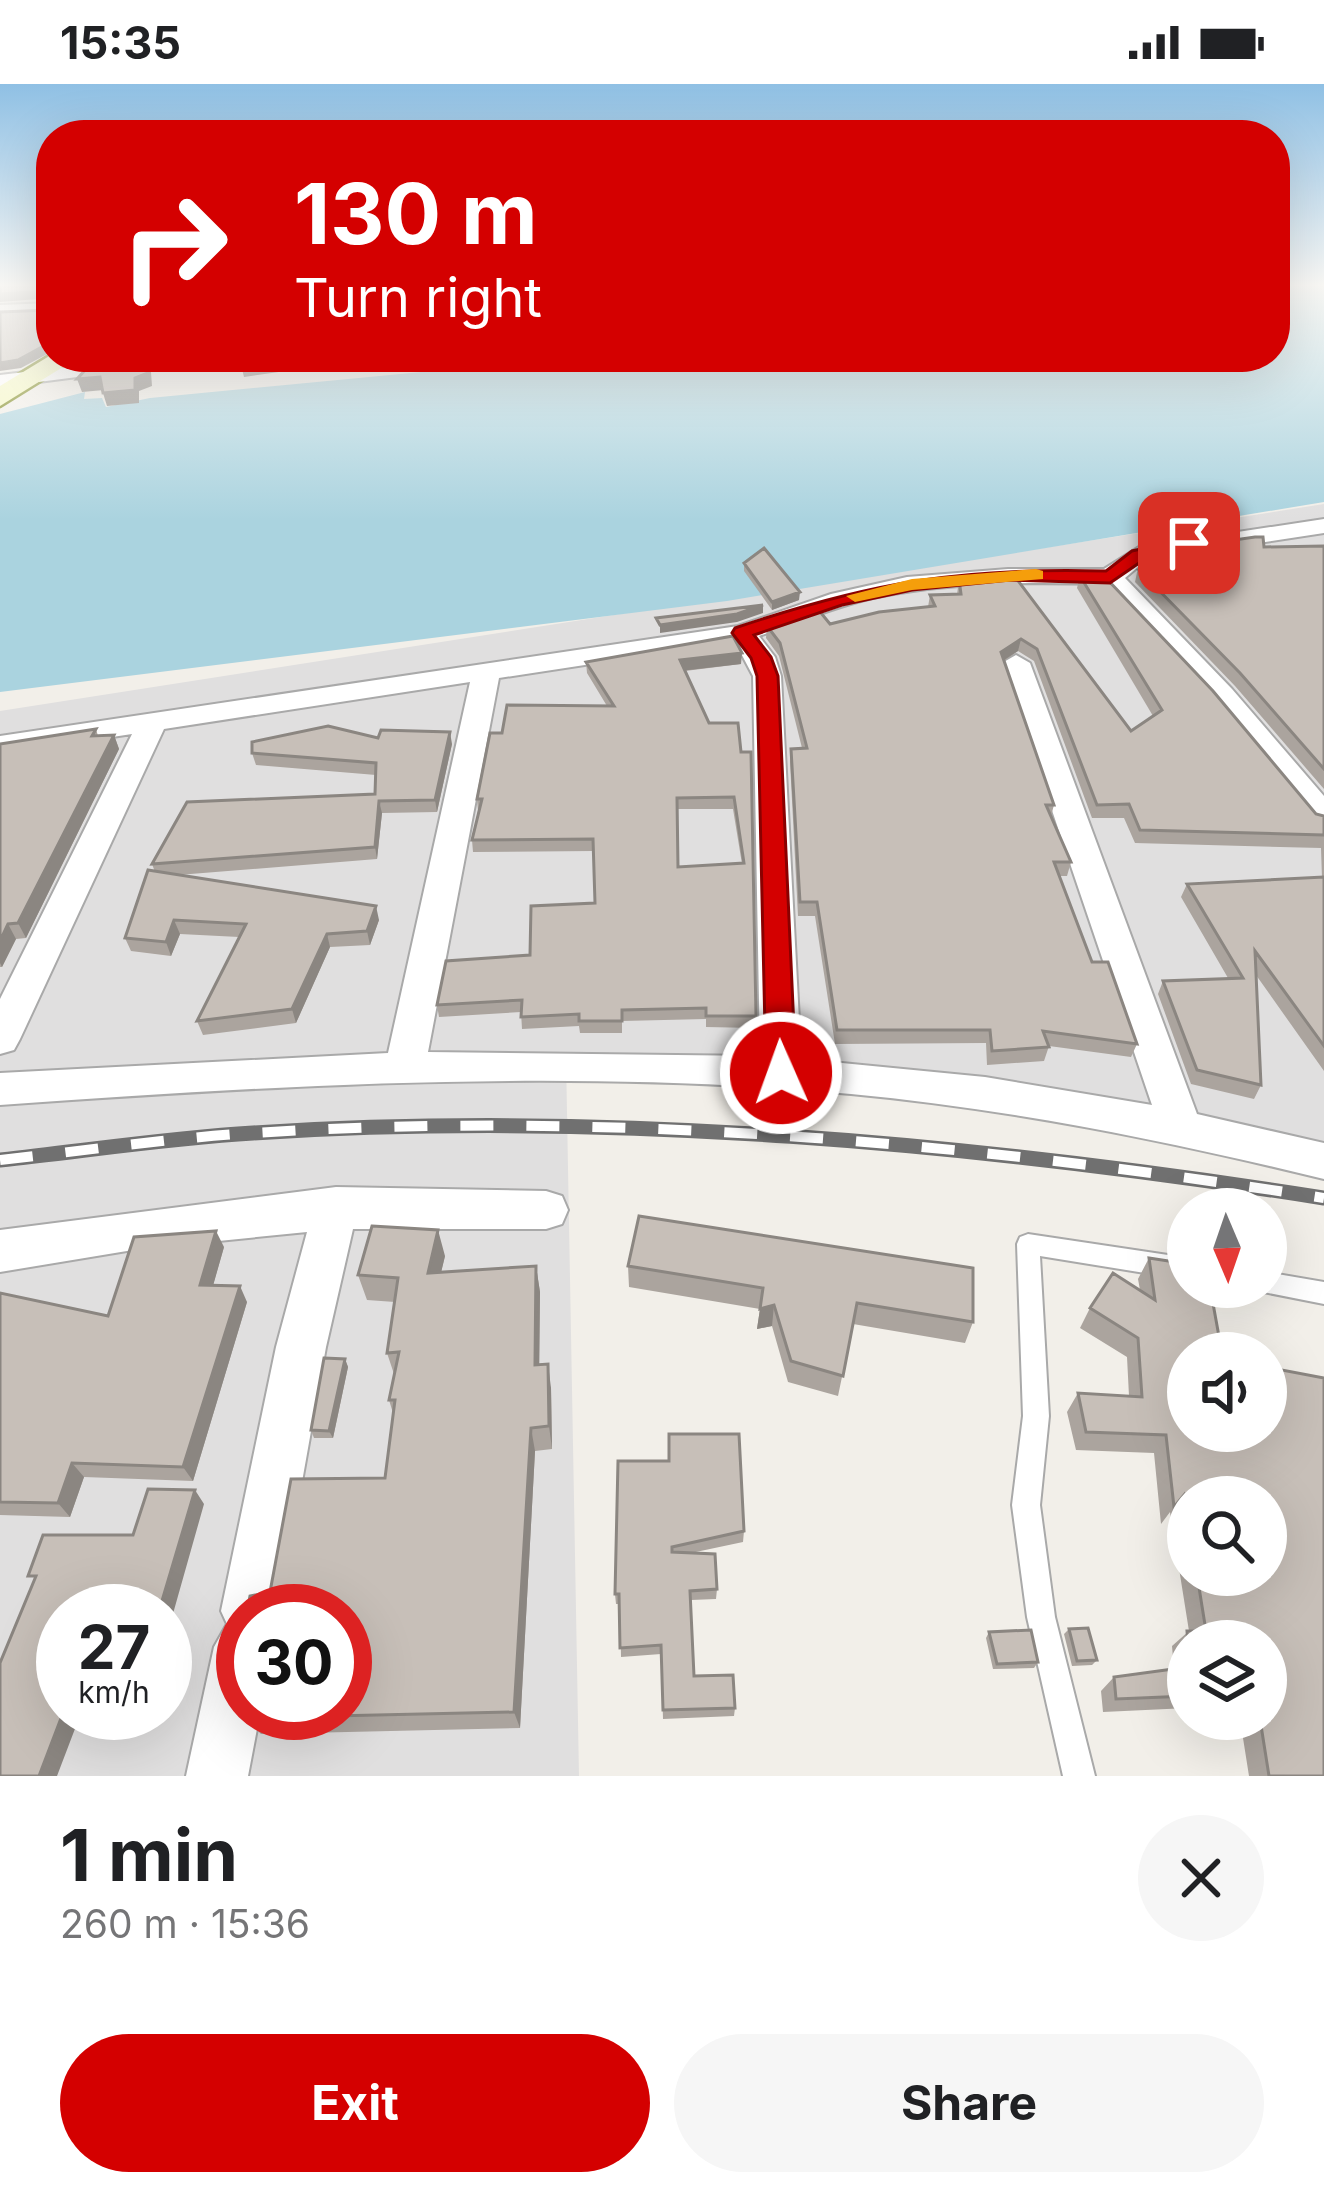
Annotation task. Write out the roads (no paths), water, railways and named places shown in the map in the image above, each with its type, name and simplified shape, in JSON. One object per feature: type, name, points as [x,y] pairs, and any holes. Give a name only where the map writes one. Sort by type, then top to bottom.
[{"type":"main road","points":[[0,398],[43,372]]},
{"type":"street","points":[[0,381],[83,372]]},
{"type":"street","points":[[0,745],[742,633],[838,600],[912,584],[1010,574],[1110,577],[1138,554],[1324,526]]},
{"type":"street","points":[[1110,577],[1222,695],[1324,817]]},
{"type":"street","points":[[742,633],[761,657],[767,676],[781,1073]]},
{"type":"street","points":[[1016,663],[1180,1126]]},
{"type":"street","points":[[405,1065],[487,670]]},
{"type":"street","points":[[0,1040],[153,722]]},
{"type":"street","points":[[0,1089],[405,1065],[781,1073],[953,1091],[1180,1126],[1324,1161]]},
{"type":"street","points":[[255,1584],[301,1348],[335,1207]]},
{"type":"street","points":[[0,1252],[224,1215],[335,1207],[546,1210]]},
{"type":"street","points":[[217,1776],[224,1740]]},
{"type":"lane","points":[[1079,1776],[1041,1617],[1026,1505],[1036,1416],[1028,1244],[1167,1266]]},
{"type":"lane","points":[[1287,1287],[1324,1293]]},
{"type":"water","points":[[1290,363],[1324,363],[1324,502],[727,601],[0,692],[0,414],[85,392],[84,399],[102,398],[106,407],[150,398],[421,372],[1290,372]]},
{"type":"railway","points":[[0,1160],[253,1133],[387,1127],[656,1129],[925,1147],[1324,1198]]}]
